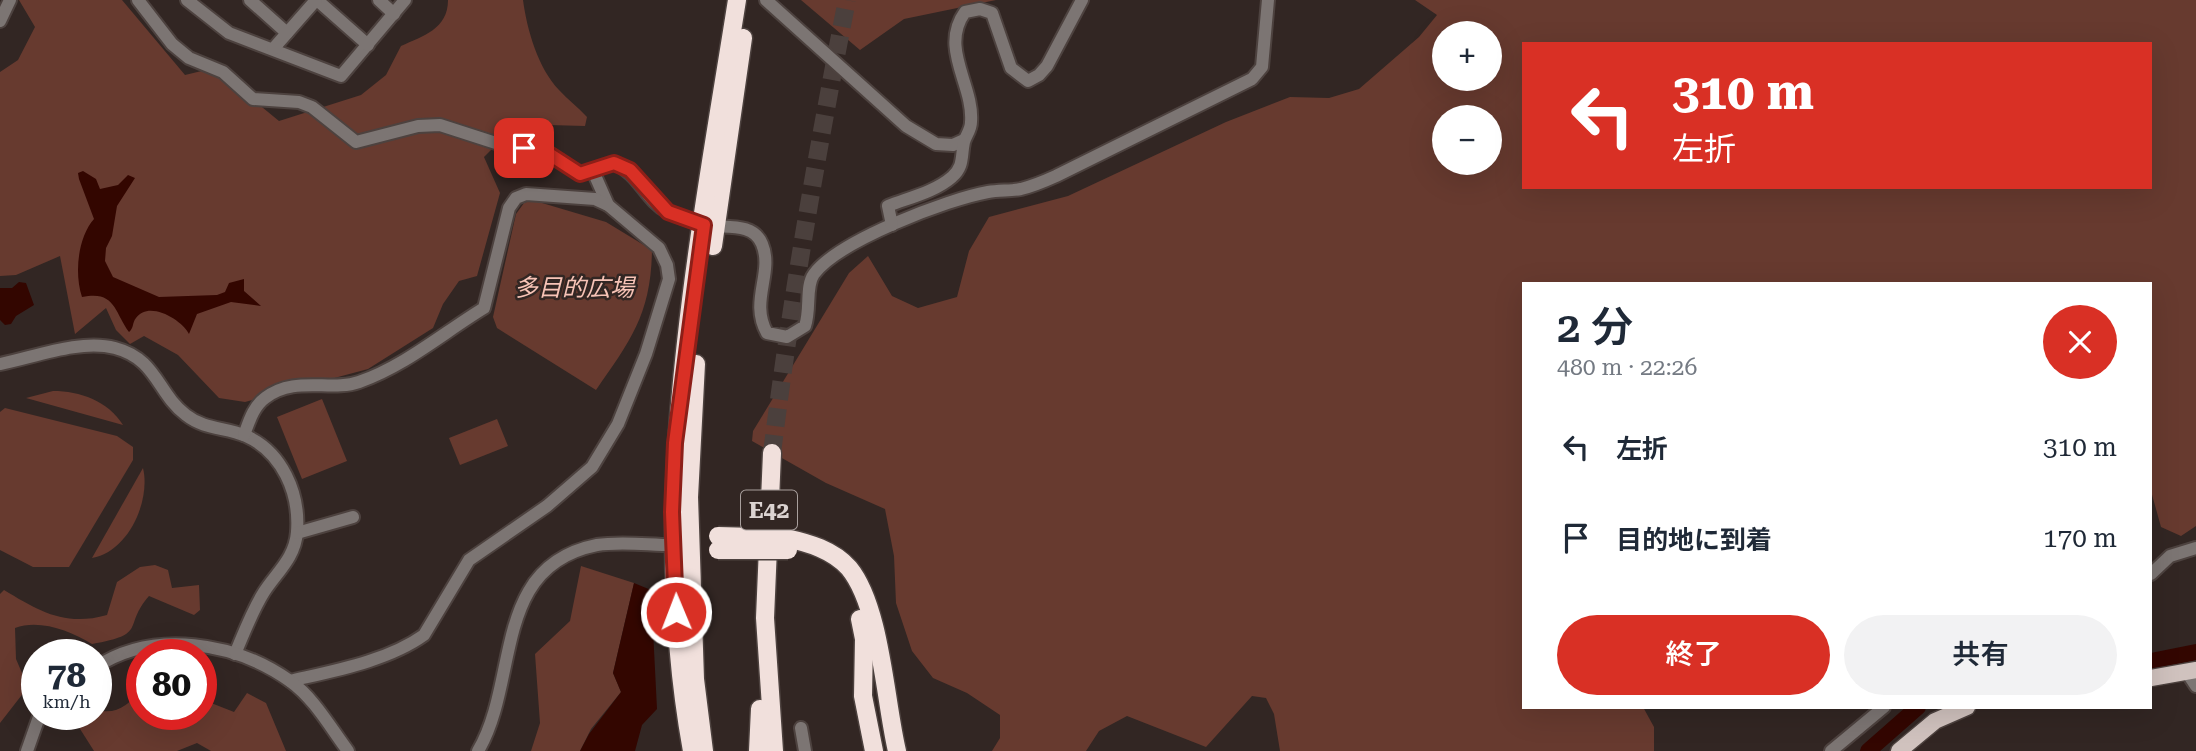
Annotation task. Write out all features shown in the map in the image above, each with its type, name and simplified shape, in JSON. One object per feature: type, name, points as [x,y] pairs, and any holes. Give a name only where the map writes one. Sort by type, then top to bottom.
[{"type":"highway","points":[[704,751],[695,679],[690,544],[692,414],[710,225],[737,0]]},
{"type":"highway","points":[[692,751],[685,716],[672,545],[675,443],[748,0]]},
{"type":"highway","name":"E42","points":[[772,453],[766,567],[766,667],[774,751]]},
{"type":"highway","points":[[672,545],[808,542],[829,552],[848,567],[869,608],[897,751]]},
{"type":"highway","points":[[787,544],[819,558],[846,584],[860,616],[863,696],[874,751]]},
{"type":"highway","points":[[766,567],[776,686],[786,751]]},
{"type":"highway","points":[[758,751],[761,690],[766,667]]},
{"type":"highway","points":[[864,669],[882,751]]},
{"type":"main road","points":[[2152,678],[2191,671]]},
{"type":"main road","points":[[1899,751],[1935,721],[1962,709]]},
{"type":"street","points":[[0,21],[10,0]]},
{"type":"street","points":[[138,0],[172,44],[189,58],[223,72],[253,99],[299,102],[312,107],[356,142],[418,125],[440,125],[502,145],[546,152],[580,174],[614,163],[630,170],[668,212],[710,225],[739,227],[761,240],[765,254],[758,309],[761,321],[767,333],[787,337],[805,326],[810,310],[808,290],[812,276],[822,264],[892,225],[989,191],[1024,188],[1056,176],[1252,79],[1262,67],[1268,0]]},
{"type":"street","points":[[187,0],[229,33],[341,76],[405,0]]},
{"type":"street","points":[[250,0],[287,33]]},
{"type":"street","points":[[273,49],[317,0],[368,45]]},
{"type":"street","points":[[379,0],[394,14]]},
{"type":"street","points":[[766,0],[906,126],[936,144],[953,145],[964,139]]},
{"type":"street","points":[[892,225],[888,206],[953,177],[962,164],[964,139],[971,121],[955,41],[957,26],[965,12],[980,9],[992,13],[1011,68],[1028,81],[1048,66],[1083,0]]},
{"type":"street","points":[[593,171],[608,205]]},
{"type":"street","points":[[244,435],[250,416],[271,394],[301,386],[347,386],[363,381],[420,351],[479,311],[509,208],[516,198],[526,194],[595,199],[608,205],[659,248],[667,265],[669,279],[646,354],[618,424],[592,467],[547,506],[469,560],[424,635],[414,642],[366,660],[290,681]]},
{"type":"street","points":[[0,364],[86,347],[113,348],[148,366],[185,415],[214,429],[244,435],[266,447],[287,475],[294,496],[297,533],[290,557],[264,592],[235,654]]},
{"type":"street","points":[[297,533],[353,517]]},
{"type":"street","points":[[478,751],[491,730],[523,599],[546,568],[597,545],[672,545]]},
{"type":"street","points":[[2152,573],[2171,556],[2196,548]]},
{"type":"street","points":[[112,660],[157,645],[187,644],[235,654],[290,681],[310,699],[348,751]]},
{"type":"street","points":[[2191,671],[2196,686]]},
{"type":"street","points":[[1831,751],[1882,709]]},
{"type":"street","points":[[801,728],[805,751]]},
{"type":"street","points":[[27,751],[34,730]]},
{"type":"green space","points":[[19,0],[122,0],[185,75],[214,68],[279,121],[361,95],[386,75],[401,46],[426,35],[439,25],[447,10],[448,0],[523,0],[527,24],[545,71],[559,90],[587,117],[585,126],[549,125],[506,135],[484,157],[500,193],[477,276],[459,281],[443,304],[433,328],[368,369],[245,402],[219,398],[178,355],[144,336],[130,344],[116,330],[106,308],[75,334],[60,256],[16,275],[0,276],[0,72],[18,60],[35,27]]},
{"type":"green space","points":[[801,0],[996,0],[904,19],[860,50]]},
{"type":"green space","points":[[1415,0],[2196,0],[2196,526],[2181,536],[2161,527],[2152,495],[2152,282],[1522,282],[1522,709],[1644,709],[1654,727],[1654,751],[1280,751],[1274,714],[1266,698],[1252,696],[1206,747],[1127,716],[1099,731],[1086,751],[992,751],[1000,738],[1000,715],[967,693],[933,678],[912,651],[896,603],[894,556],[885,509],[826,483],[752,441],[753,431],[849,273],[868,256],[892,296],[918,308],[957,297],[969,251],[989,217],[1068,196],[1226,122],[1290,97],[1329,98],[1359,89],[1419,37],[1432,21],[1432,91],[1502,91],[1502,21],[1432,21],[1437,15]]},
{"type":"green space","name":"多目的広場","points":[[532,200],[606,222],[652,250],[648,292],[637,325],[596,390],[497,328],[493,317],[516,214],[524,203]]},
{"type":"green space","points":[[53,391],[83,395],[92,399],[110,410],[123,425],[26,398]]},
{"type":"green space","points":[[322,399],[347,461],[302,479],[277,417]]},
{"type":"green space","points":[[5,408],[117,436],[133,447],[133,460],[69,567],[33,567],[0,550],[0,412]]},
{"type":"green space","points":[[497,419],[508,446],[460,465],[449,438]]},
{"type":"green space","points":[[143,468],[143,495],[134,523],[116,546],[105,554],[92,558]]},
{"type":"green space","points":[[155,565],[168,570],[172,588],[199,585],[200,610],[194,615],[149,596],[128,633],[112,639],[82,639],[45,626],[15,628],[16,659],[21,671],[21,696],[0,723],[0,594],[4,590],[53,615],[92,618],[107,615],[117,582],[140,567]]},
{"type":"green space","points":[[581,566],[634,583],[613,673],[621,692],[591,729],[580,751],[531,751],[540,723],[535,654],[570,621]]},
{"type":"green space","points":[[247,693],[266,703],[286,751],[211,751],[197,743],[177,751],[94,751],[81,730],[112,730],[112,711],[126,705],[126,730],[217,730],[217,705],[234,712]]},
{"type":"shaded area","points":[[83,171],[96,179],[100,189],[118,185],[128,175],[135,178],[117,206],[112,236],[106,248],[105,261],[113,277],[159,297],[217,295],[225,292],[229,283],[244,279],[244,291],[261,306],[231,302],[197,314],[189,334],[173,318],[157,311],[149,311],[136,318],[129,332],[107,299],[82,297],[78,277],[79,256],[84,235],[94,219],[79,179],[78,173]]},
{"type":"shaded area","points":[[19,282],[26,283],[34,305],[16,316],[11,324],[5,325],[0,320],[0,288],[12,288]]},
{"type":"shaded area","points":[[634,583],[651,590],[657,709],[642,725],[635,751],[580,751],[589,734],[621,692],[613,673]]},
{"type":"waterway","points":[[2152,661],[2196,652]]},
{"type":"waterway","points":[[1868,751],[1916,709]]},
{"type":"tunnel","points":[[772,453],[805,226],[847,0]]},
{"type":"route","points":[[524,148],[546,152],[580,174],[614,163],[630,170],[654,200],[668,212],[704,225],[675,443],[672,545],[676,612]]}]
